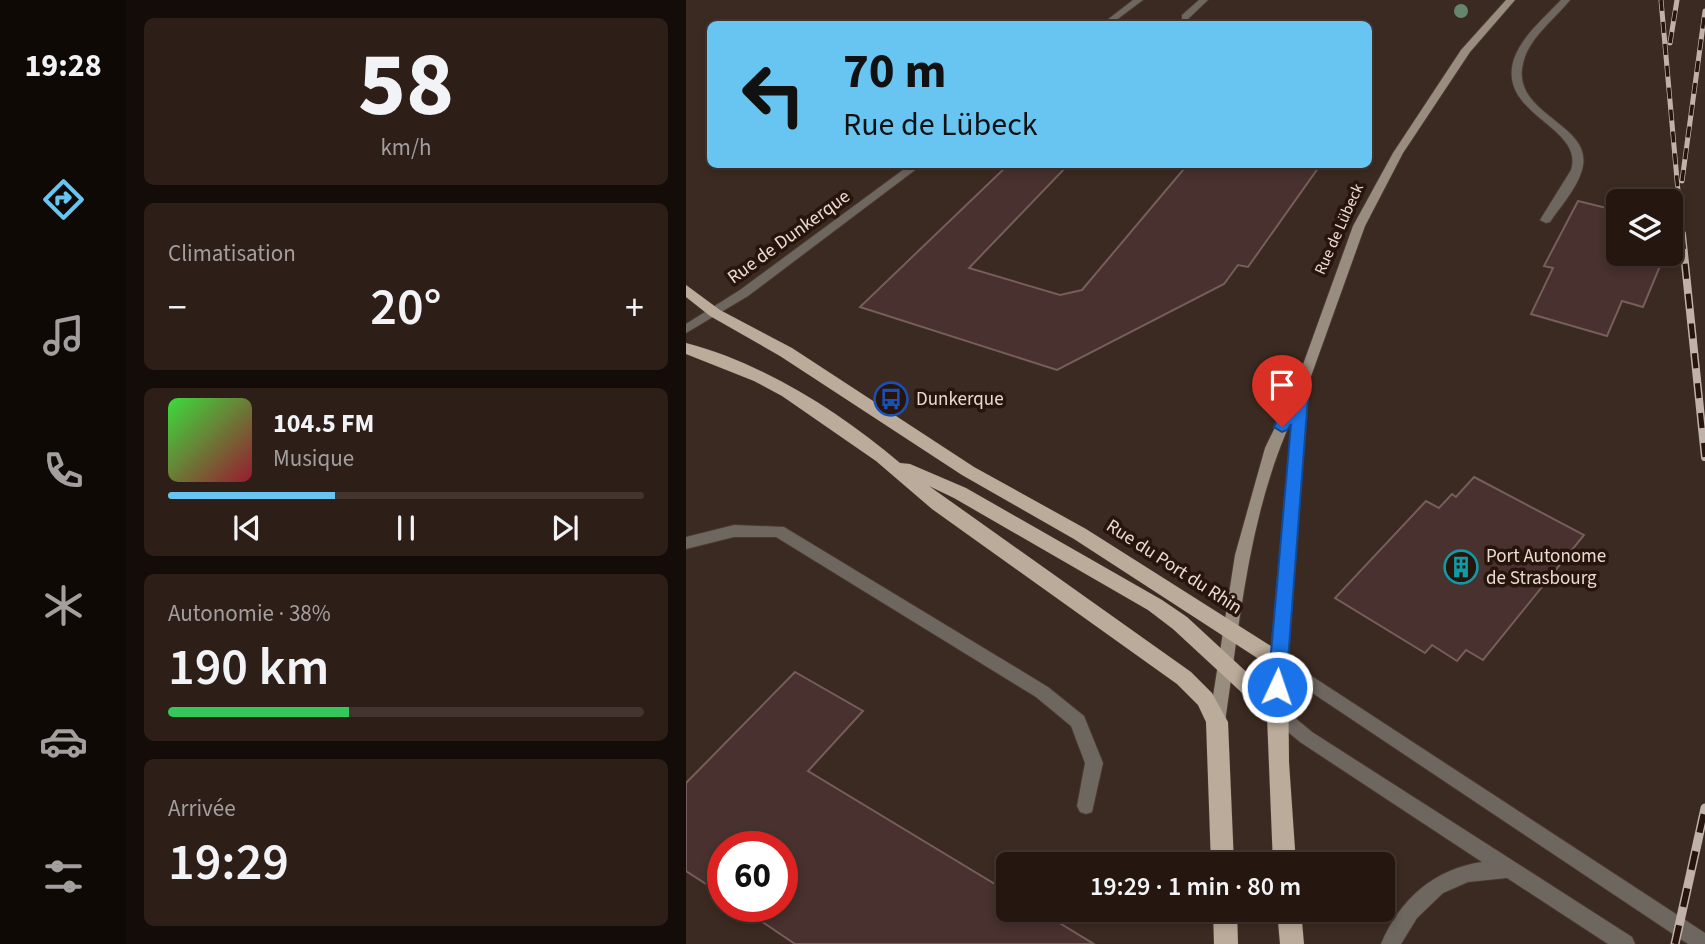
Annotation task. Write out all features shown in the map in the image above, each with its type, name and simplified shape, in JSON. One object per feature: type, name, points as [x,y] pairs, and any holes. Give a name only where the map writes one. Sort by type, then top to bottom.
[{"type":"main road","name":"Rue de Lübeck","points":[[1217,722],[1242,555],[1272,448],[1301,384],[1359,226],[1398,153],[1466,50],[1511,0]]},
{"type":"main road","name":"Rue du Port du Rhin","points":[[686,290],[715,313],[777,346],[968,471],[1080,534],[1278,661]]},
{"type":"main road","points":[[686,348],[760,377],[788,392],[881,457],[938,504],[1184,678],[1205,699],[1217,722],[1222,852]]},
{"type":"main road","name":"Rue de Lübeck","points":[[1284,852],[1276,712],[1301,384]]},
{"type":"main road","points":[[881,457],[960,493],[1147,601],[1180,623],[1276,712]]},
{"type":"main road","points":[[1225,922],[1226,944]]},
{"type":"main road","points":[[1290,922],[1292,944]]},
{"type":"street","points":[[1110,21],[1139,0]]},
{"type":"street","points":[[1185,17],[1205,0]]},
{"type":"street","points":[[1546,220],[1576,170],[1578,154],[1570,141],[1531,108],[1518,82],[1517,69],[1528,44],[1566,0]]},
{"type":"street","name":"Rue de Dunkerque","points":[[686,329],[715,313],[913,168]]},
{"type":"street","points":[[686,543],[734,531],[779,531],[1042,692],[1078,721],[1094,763],[1086,806]]},
{"type":"street","name":"Rue du Port du Rhin","points":[[1278,661],[1705,944]]},
{"type":"street","points":[[1276,712],[1306,737],[1625,944]]},
{"type":"street","points":[[1391,944],[1406,914],[1430,889],[1469,872],[1509,870]]},
{"type":"shaded area","name":"Port Autonome de Strasbourg","points":[[686,0],[1705,0],[1705,944],[686,944]]},
{"type":"building","points":[[1005,168],[1065,168],[969,268],[1060,295],[1082,290],[1185,168],[1318,168],[1248,267],[1238,265],[1224,284],[1057,370],[860,307]]},
{"type":"building","points":[[1578,201],[1606,208],[1606,266],[1660,266],[1643,307],[1622,301],[1607,336],[1531,314],[1553,268],[1544,266]]},
{"type":"building","name":"Port Autonome de Strasbourg","points":[[1474,477],[1584,535],[1483,660],[1466,650],[1457,661],[1432,645],[1425,653],[1335,598],[1426,501],[1439,508],[1452,494],[1456,497]]},
{"type":"building","points":[[795,672],[863,711],[808,771],[996,885],[996,922],[1058,922],[1094,944],[795,944],[763,922],[798,922],[798,831],[707,831],[707,885],[686,871],[686,783]]},
{"type":"railway","points":[[1661,0],[1678,189]]},
{"type":"railway","points":[[1670,43],[1677,0]]},
{"type":"railway","points":[[1682,181],[1705,11]]},
{"type":"railway","points":[[1683,244],[1705,457]]},
{"type":"railway","points":[[1675,944],[1705,808]]},
{"type":"place","name":"Dunkerque","points":[[891,399]]},
{"type":"place","name":"Port Autonome de Strasbourg","points":[[1461,567]]},
{"type":"route","points":[[1277,687],[1301,384],[1282,427]]}]
